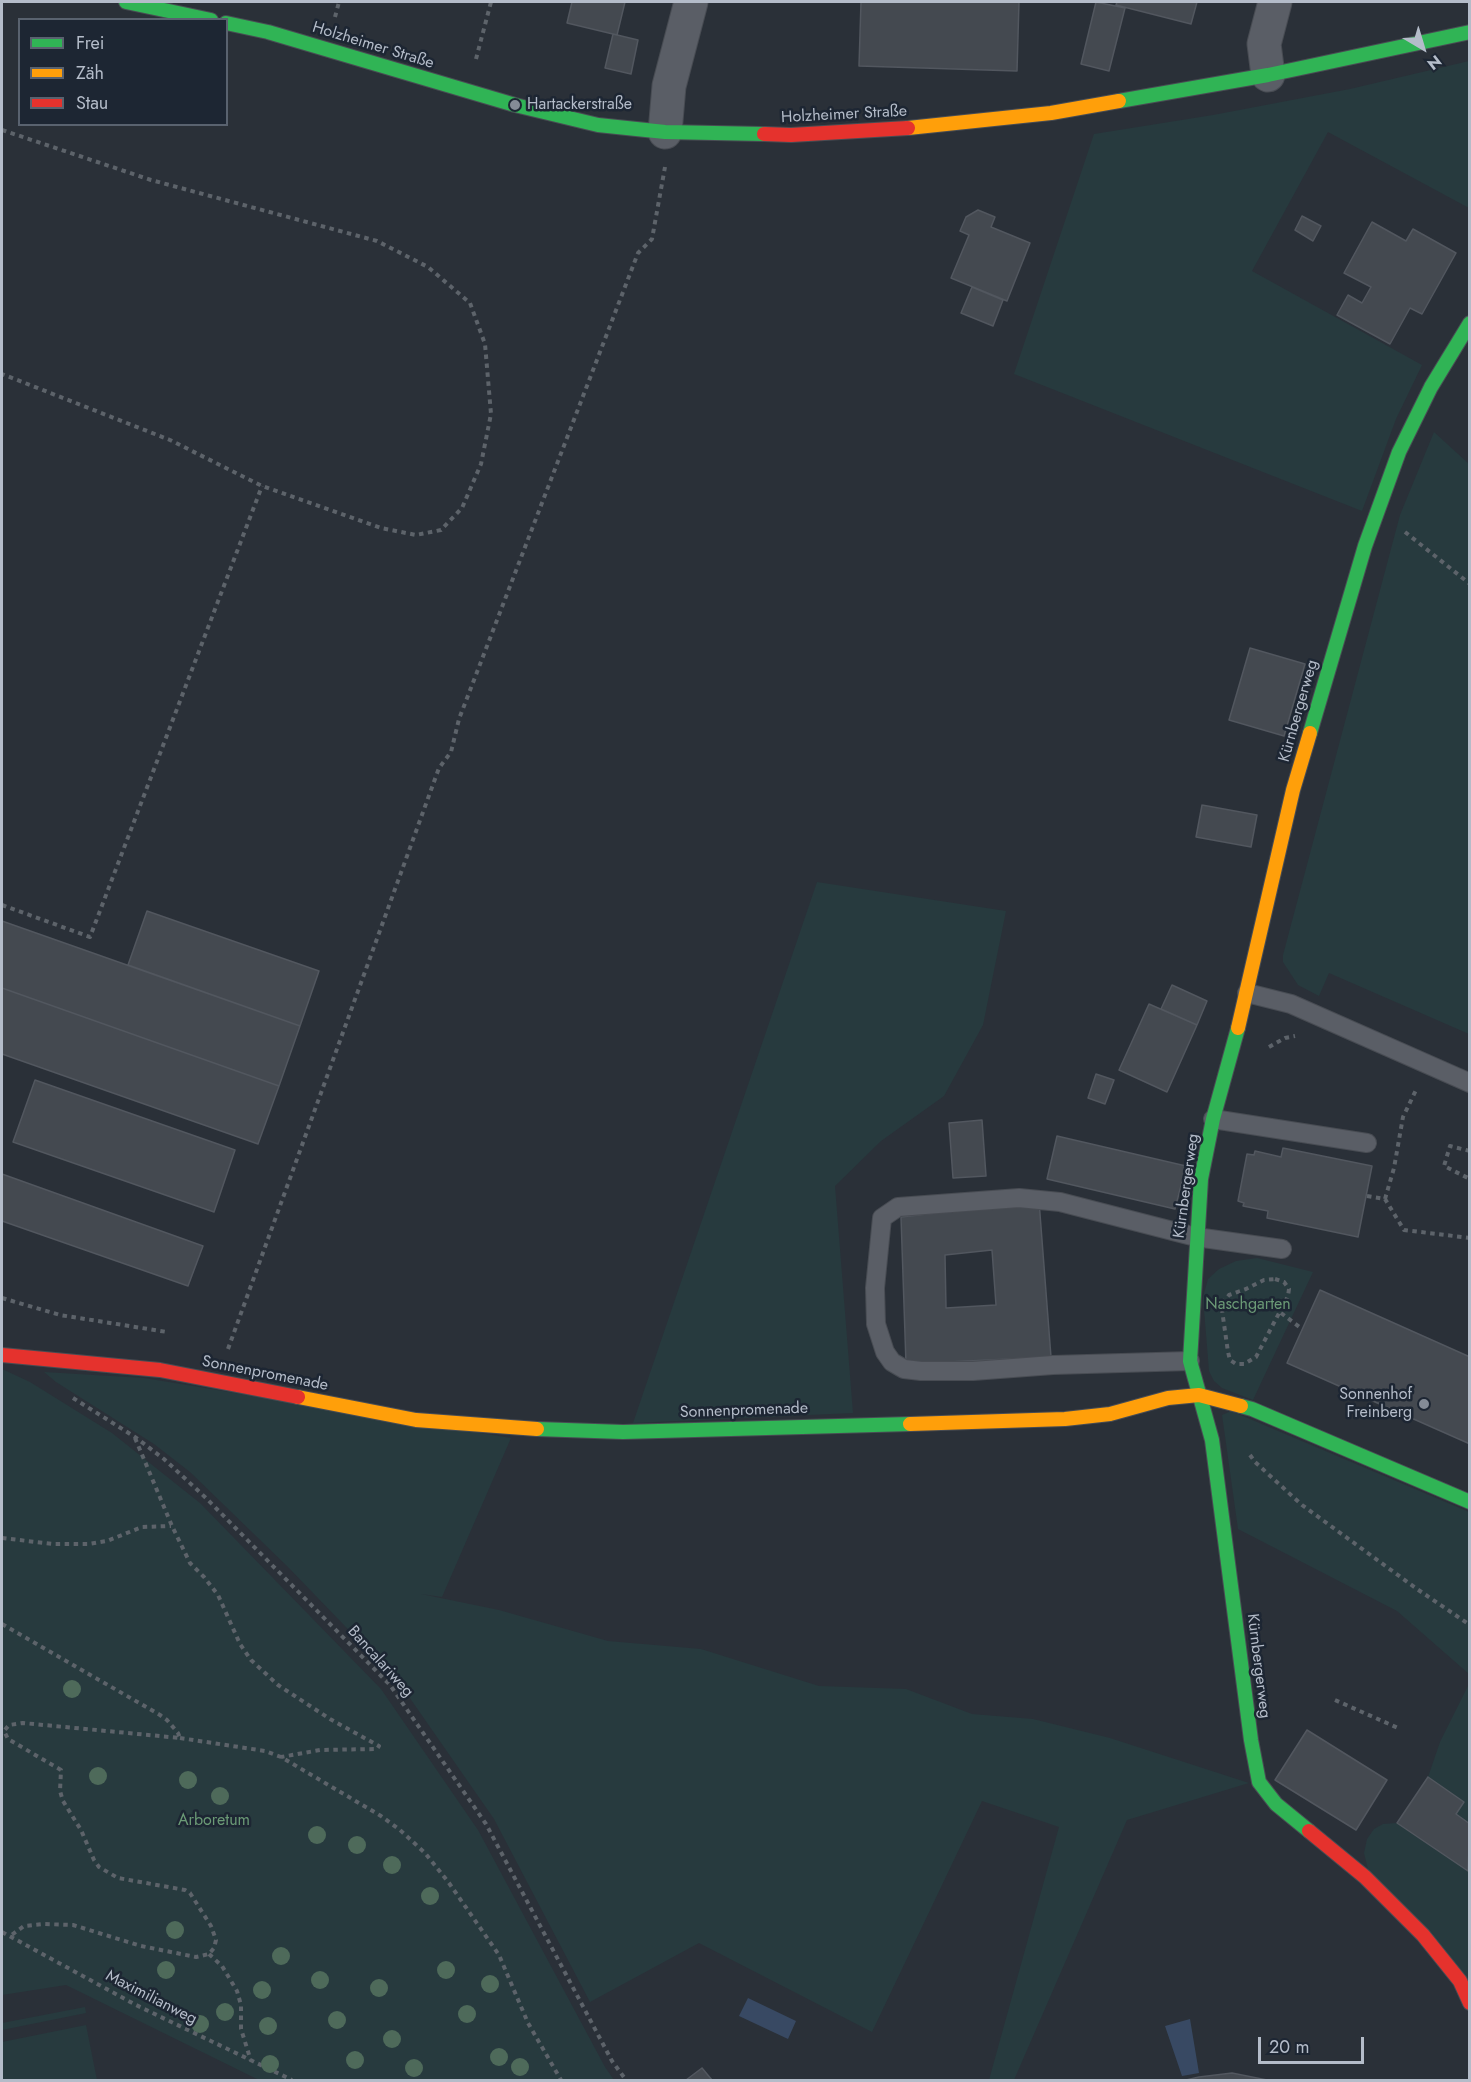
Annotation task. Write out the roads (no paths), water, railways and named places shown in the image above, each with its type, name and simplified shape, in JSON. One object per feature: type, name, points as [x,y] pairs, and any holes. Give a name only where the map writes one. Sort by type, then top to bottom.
[{"type":"street","points":[[126,2],[202,18]]},
{"type":"street","points":[[665,148],[669,86],[691,2]]},
{"type":"street","points":[[1268,75],[1264,44],[1275,2]]},
{"type":"street","name":"Holzheimer Straße","points":[[228,23],[268,32],[515,105],[598,125],[665,148],[790,135],[885,131],[974,123],[1051,113],[1268,75],[1376,54],[1470,32]]},
{"type":"street","name":"Kürnbergerweg","points":[[1470,323],[1431,387],[1400,453],[1365,546],[1293,790],[1246,993],[1213,1119],[1201,1179],[1190,1361],[1209,1427],[1220,1488],[1251,1740],[1259,1782],[1268,1796],[1281,1809],[1365,1877],[1423,1935],[1456,1975],[1470,2003]]},
{"type":"street","name":"Sonnenpromenade","points":[[2,1355],[160,1370],[416,1420],[509,1428],[623,1432],[1065,1419],[1110,1414],[1168,1398],[1200,1395],[1252,1409],[1470,1502]]},
{"type":"lane","points":[[1246,993],[1291,1004],[1470,1083]]},
{"type":"lane","points":[[1213,1119],[1367,1143]]},
{"type":"lane","points":[[1190,1361],[1053,1365],[973,1371],[904,1369],[892,1362],[885,1353],[879,1340],[876,1324],[875,1288],[882,1218],[898,1207],[1019,1197],[1060,1202],[1196,1237],[1282,1249]]},
{"type":"water","points":[[748,1998],[796,2021],[788,2039],[739,2016]]},
{"type":"water","points":[[1190,2019],[1199,2073],[1182,2076],[1165,2026]]},
{"type":"place","name":"Hartackerstraße","points":[[515,105]]},
{"type":"place","name":"Sonnenhof Freinberg","points":[[1424,1404]]},
{"type":"park label","name":"Naschgarten","points":[[1248,1305]]},
{"type":"park label","name":"Arboretum","points":[[214,1821]]}]
